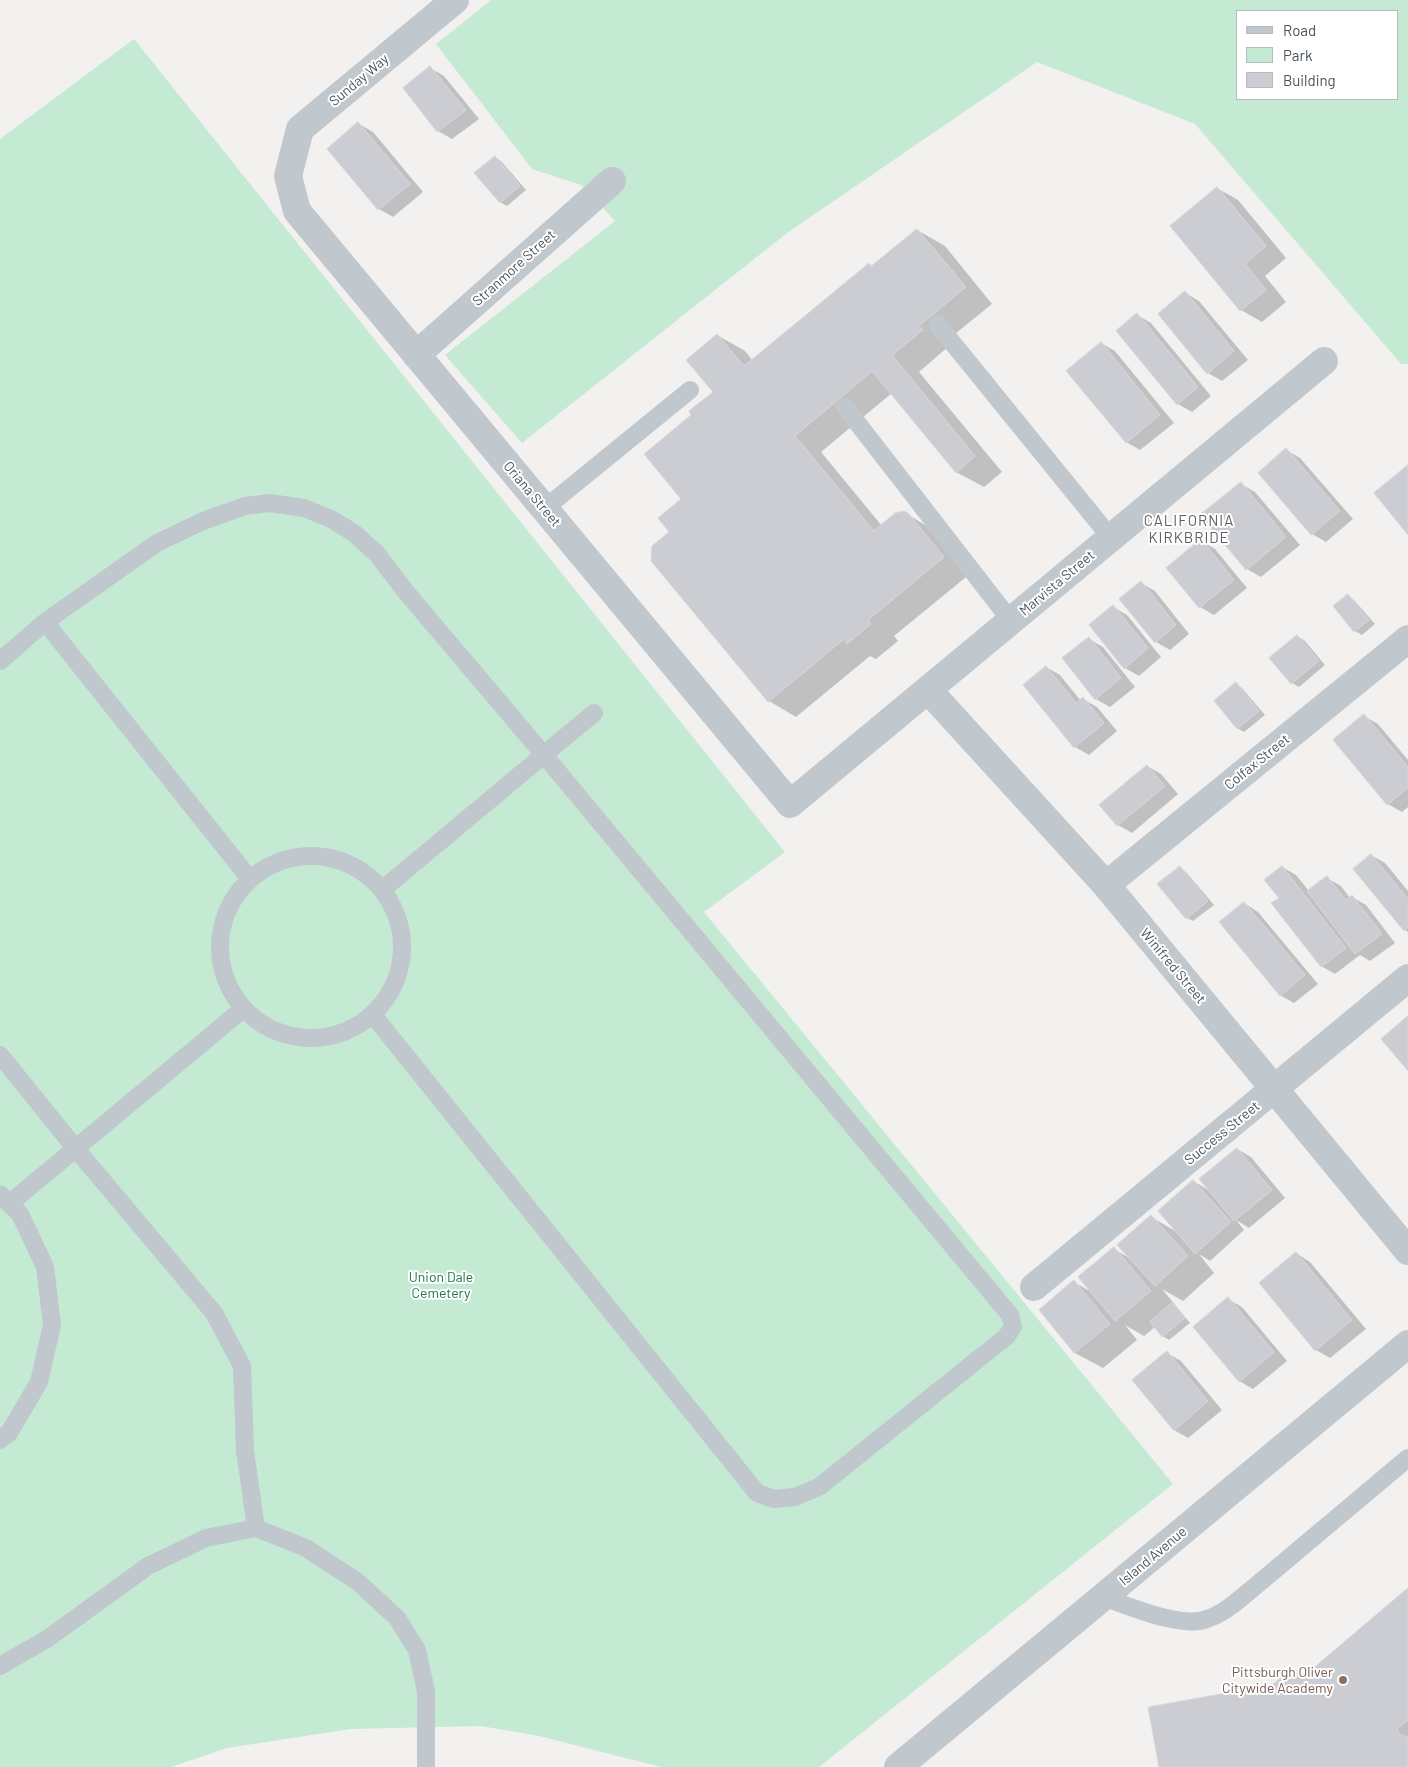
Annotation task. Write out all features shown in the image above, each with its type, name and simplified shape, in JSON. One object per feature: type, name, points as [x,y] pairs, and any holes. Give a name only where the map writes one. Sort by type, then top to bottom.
[{"type":"street","name":"Sunday Way","points":[[288,176],[300,130],[456,0]]},
{"type":"street","name":"Oriana Street","points":[[288,176],[297,211],[790,804]]},
{"type":"street","name":"Stranmore Street","points":[[416,355],[612,181]]},
{"type":"street","name":"Marvista Street","points":[[790,804],[1324,361]]},
{"type":"street","name":"Colfax Street","points":[[1106,886],[1408,639]]},
{"type":"street","name":"Winifred Street","points":[[928,690],[1106,886],[1408,1250]]},
{"type":"street","name":"Success Street","points":[[1034,1287],[1408,978]]},
{"type":"street","name":"Island Avenue","points":[[898,1767],[1408,1344]]},
{"type":"lane","points":[[938,325],[1111,538]]},
{"type":"lane","points":[[544,509],[690,390]]},
{"type":"lane","points":[[845,407],[1011,621]]},
{"type":"lane","points":[[0,661],[45,622],[157,543],[203,521],[245,506],[270,503],[304,508],[331,519],[354,533],[377,554],[406,592],[1010,1315],[1013,1326],[1007,1336],[819,1487],[795,1497],[774,1500],[757,1493],[373,1015]]},
{"type":"lane","points":[[45,622],[250,879]]},
{"type":"lane","points":[[383,890],[594,713]]},
{"type":"lane","points":[[316,856],[350,864],[383,890],[398,916],[403,952],[394,986],[373,1015],[342,1034],[307,1039],[272,1030],[243,1009],[225,978],[220,943],[228,908],[250,879],[280,861],[316,856]]},
{"type":"lane","points":[[0,1440],[9,1433],[39,1382],[52,1325],[45,1267],[20,1214],[5,1199],[76,1149],[243,1009]]},
{"type":"lane","points":[[0,1055],[214,1314],[242,1366],[244,1451],[256,1528]]},
{"type":"lane","points":[[1103,1597],[1172,1620],[1194,1622],[1206,1620],[1224,1611],[1246,1594],[1408,1458]]},
{"type":"lane","points":[[0,1666],[47,1639],[148,1566],[206,1538],[256,1528],[306,1548],[358,1582],[397,1618],[417,1650],[426,1691],[426,1767]]},
{"type":"green space","points":[[491,0],[1408,0],[1408,364],[1401,364],[1195,124],[1037,62],[787,233],[522,443],[445,355],[615,221],[581,185],[532,169],[436,44]]},
{"type":"green space","name":"Union Dale Cemetery","points":[[134,39],[785,852],[704,912],[1173,1484],[819,1767],[661,1767],[539,1736],[481,1726],[351,1729],[227,1748],[171,1767],[0,1767],[0,139]]},
{"type":"building","points":[[430,66],[466,110],[437,132],[403,88]]},
{"type":"building","points":[[358,122],[410,184],[378,210],[327,149]]},
{"type":"building","points":[[495,156],[520,186],[500,203],[474,173]]},
{"type":"building","points":[[1217,187],[1266,246],[1245,264],[1266,290],[1240,311],[1170,226]]},
{"type":"building","points":[[917,229],[966,287],[919,326],[923,330],[892,355],[975,456],[956,473],[872,371],[795,436],[874,531],[895,513],[904,511],[908,513],[944,557],[868,620],[871,624],[847,644],[844,639],[768,702],[651,561],[652,546],[669,532],[658,518],[681,499],[644,454],[691,415],[689,411],[713,392],[686,360],[717,334],[744,366],[869,263],[871,266]]},
{"type":"building","points":[[1185,291],[1234,351],[1207,374],[1158,314]]},
{"type":"building","points":[[1137,313],[1198,387],[1177,405],[1116,331]]},
{"type":"building","points":[[1101,342],[1160,415],[1126,443],[1066,371]]},
{"type":"building","points":[[1286,448],[1340,511],[1311,535],[1258,473]]},
{"type":"building","points":[[1408,465],[1408,535],[1374,493]]},
{"type":"building","points":[[1241,482],[1286,537],[1246,570],[1200,515]]},
{"type":"building","points":[[1201,539],[1234,580],[1199,608],[1166,568]]},
{"type":"building","points":[[1141,581],[1176,625],[1155,643],[1119,599]]},
{"type":"building","points":[[1348,594],[1369,620],[1354,632],[1333,606]]},
{"type":"building","points":[[1113,605],[1148,648],[1124,669],[1089,625]]},
{"type":"building","points":[[1297,635],[1319,661],[1291,684],[1269,658]]},
{"type":"building","points":[[1089,637],[1121,678],[1095,700],[1062,658]]},
{"type":"building","points":[[1046,666],[1076,703],[1083,697],[1104,723],[1074,748],[1023,685]]},
{"type":"building","points":[[1236,682],[1259,711],[1237,729],[1214,701]]},
{"type":"building","points":[[1364,714],[1408,767],[1408,788],[1387,805],[1333,740]]},
{"type":"building","points":[[1147,765],[1165,786],[1117,826],[1099,805]]},
{"type":"building","points":[[1371,854],[1408,899],[1408,927],[1404,931],[1353,869]]},
{"type":"building","points":[[1180,866],[1208,901],[1186,919],[1157,884]]},
{"type":"building","points":[[1282,866],[1346,948],[1321,967],[1271,903],[1279,898],[1264,880]]},
{"type":"building","points":[[1327,876],[1346,900],[1352,895],[1382,934],[1355,954],[1307,891]]},
{"type":"building","points":[[1244,902],[1305,975],[1280,996],[1219,922]]},
{"type":"building","points":[[1408,1016],[1408,1071],[1381,1039]]},
{"type":"building","points":[[1237,1148],[1272,1190],[1234,1221],[1199,1179]]},
{"type":"building","points":[[1193,1180],[1231,1222],[1195,1254],[1158,1211]]},
{"type":"building","points":[[1151,1215],[1188,1256],[1155,1286],[1117,1245]]},
{"type":"building","points":[[1114,1247],[1151,1291],[1115,1321],[1078,1277]]},
{"type":"building","points":[[1296,1252],[1352,1320],[1315,1351],[1259,1283]]},
{"type":"building","points":[[1074,1280],[1110,1324],[1074,1353],[1039,1310]]},
{"type":"building","points":[[1228,1297],[1274,1352],[1239,1382],[1193,1327]]},
{"type":"building","points":[[1172,1303],[1185,1318],[1162,1337],[1150,1322]]},
{"type":"building","points":[[1167,1351],[1208,1401],[1174,1431],[1132,1380]]},
{"type":"building","name":"Pittsburgh Oliver Citywide Academy","points":[[1408,1588],[1408,1720],[1397,1729],[1399,1734],[1408,1737],[1408,1767],[1159,1767],[1148,1707],[1272,1685],[1291,1669],[1306,1674]]},
{"type":"place","name":"Pittsburgh Oliver Citywide Academy","points":[[1343,1680]]},
{"type":"district","name":"CALIFORNIA KIRKBRIDE","points":[[1189,530]]}]
